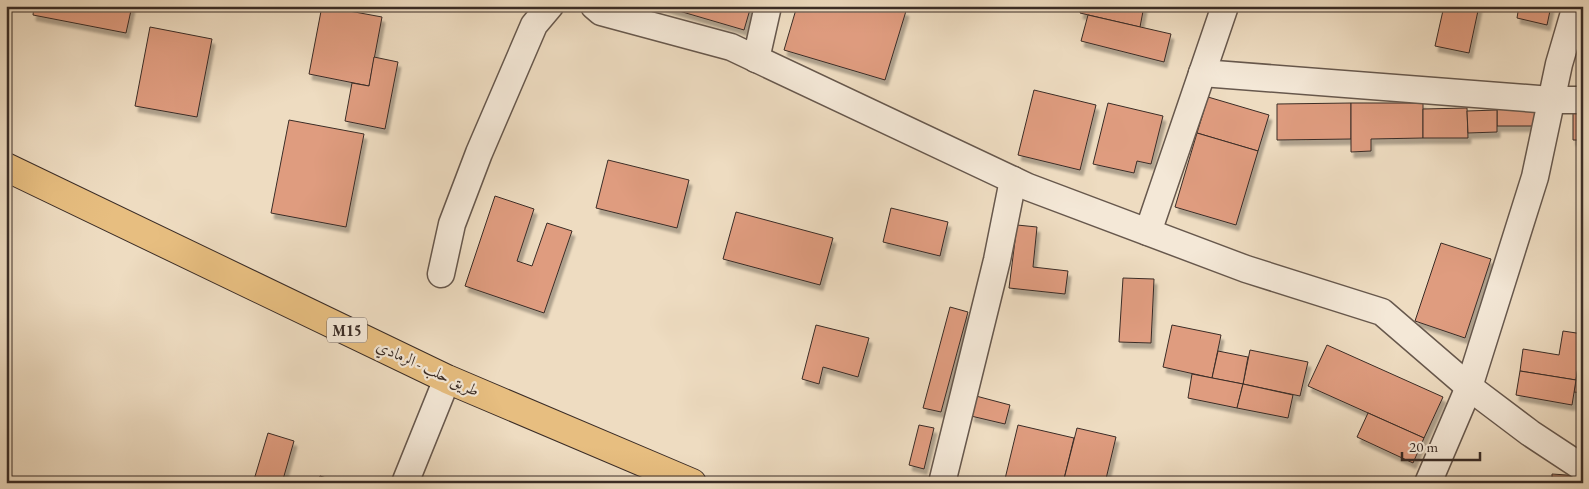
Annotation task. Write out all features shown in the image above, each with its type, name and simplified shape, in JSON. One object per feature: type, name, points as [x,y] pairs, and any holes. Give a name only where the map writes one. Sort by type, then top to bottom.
[{"type":"highway","name":"طريق حلب - الرمادي","points":[[6,167],[447,378],[692,483]]},
{"type":"street","points":[[442,274],[452,224],[479,152],[534,25],[550,6]]},
{"type":"street","points":[[594,6],[601,12],[731,47],[1013,180],[1246,269],[1382,312],[1469,388],[1530,433],[1583,468]]},
{"type":"street","points":[[756,59],[768,6]]},
{"type":"street","points":[[1148,232],[1224,6]]},
{"type":"street","points":[[1428,483],[1469,388],[1535,177],[1559,64],[1576,6]]},
{"type":"street","points":[[1202,73],[1551,100],[1583,100]]},
{"type":"street","points":[[942,483],[997,260],[1013,180]]},
{"type":"street","points":[[405,483],[447,378]]},
{"type":"building","points":[[34,6],[132,6],[126,33],[33,15]]},
{"type":"building","points":[[322,6],[382,17],[369,86],[309,74]]},
{"type":"building","points":[[662,6],[751,6],[744,30]]},
{"type":"building","points":[[797,6],[890,6],[906,11],[885,80],[784,50]]},
{"type":"building","points":[[1082,6],[1144,6],[1140,27],[1080,13]]},
{"type":"building","points":[[1444,6],[1479,6],[1469,53],[1435,46]]},
{"type":"building","points":[[1519,6],[1551,6],[1547,25],[1517,18]]},
{"type":"building","points":[[1088,15],[1171,34],[1164,62],[1081,41]]},
{"type":"building","points":[[150,27],[212,39],[197,117],[135,106]]},
{"type":"building","points":[[374,57],[398,62],[385,129],[345,121],[352,83],[369,86]]},
{"type":"building","points":[[1034,90],[1096,105],[1080,170],[1018,155]]},
{"type":"building","points":[[1208,97],[1269,115],[1258,151],[1197,133]]},
{"type":"building","points":[[1108,103],[1163,116],[1151,164],[1137,161],[1134,173],[1093,164]]},
{"type":"building","points":[[1351,103],[1351,139],[1277,140],[1277,104]]},
{"type":"building","points":[[1351,103],[1423,103],[1423,138],[1371,139],[1371,151],[1351,152]]},
{"type":"building","points":[[1497,107],[1538,107],[1538,126],[1497,126]]},
{"type":"building","points":[[1467,108],[1468,138],[1423,138],[1423,109]]},
{"type":"building","points":[[1497,110],[1497,132],[1468,133],[1467,111]]},
{"type":"building","points":[[1573,111],[1583,112],[1583,140],[1573,140]]},
{"type":"building","points":[[289,120],[364,134],[346,227],[271,213]]},
{"type":"building","points":[[1197,133],[1258,151],[1236,225],[1175,207]]},
{"type":"building","points":[[608,160],[689,180],[677,228],[596,208]]},
{"type":"building","points":[[495,196],[534,209],[517,261],[532,266],[547,223],[572,231],[544,313],[465,286]]},
{"type":"building","points":[[891,208],[948,222],[940,256],[883,242]]},
{"type":"building","points":[[736,212],[833,238],[820,285],[723,259]]},
{"type":"building","points":[[1017,225],[1037,227],[1033,267],[1068,271],[1065,294],[1009,288]]},
{"type":"building","points":[[1441,243],[1491,259],[1465,338],[1415,321]]},
{"type":"building","points":[[1123,278],[1154,279],[1151,343],[1119,342]]},
{"type":"building","points":[[950,307],[968,312],[941,412],[923,408]]},
{"type":"building","points":[[816,325],[869,338],[858,377],[823,367],[819,384],[802,379]]},
{"type":"building","points":[[1172,325],[1221,335],[1212,378],[1163,367]]},
{"type":"building","points":[[1563,331],[1583,334],[1576,380],[1520,371],[1523,349],[1559,355]]},
{"type":"building","points":[[1327,345],[1443,397],[1424,438],[1308,386]]},
{"type":"building","points":[[1250,350],[1308,362],[1300,396],[1243,384]]},
{"type":"building","points":[[1218,351],[1248,357],[1243,384],[1212,378]]},
{"type":"building","points":[[1580,355],[1583,356],[1583,393],[1574,392]]},
{"type":"building","points":[[1520,371],[1576,380],[1572,405],[1516,395]]},
{"type":"building","points":[[1192,374],[1243,384],[1237,408],[1188,398]]},
{"type":"building","points":[[1243,384],[1293,395],[1288,418],[1237,408]]},
{"type":"building","points":[[976,396],[1010,405],[1005,424],[971,416]]},
{"type":"building","points":[[1368,413],[1424,438],[1413,463],[1357,437]]},
{"type":"building","points":[[919,425],[934,428],[924,469],[909,465]]},
{"type":"building","points":[[1018,425],[1074,438],[1063,483],[1004,483]]},
{"type":"building","points":[[1077,428],[1116,437],[1105,483],[1063,483]]},
{"type":"building","points":[[268,433],[294,441],[282,483],[253,483]]},
{"type":"building","points":[[1552,474],[1581,476],[1581,483],[1552,483]]},
{"type":"building","points":[[320,476],[343,483],[317,483]]}]
